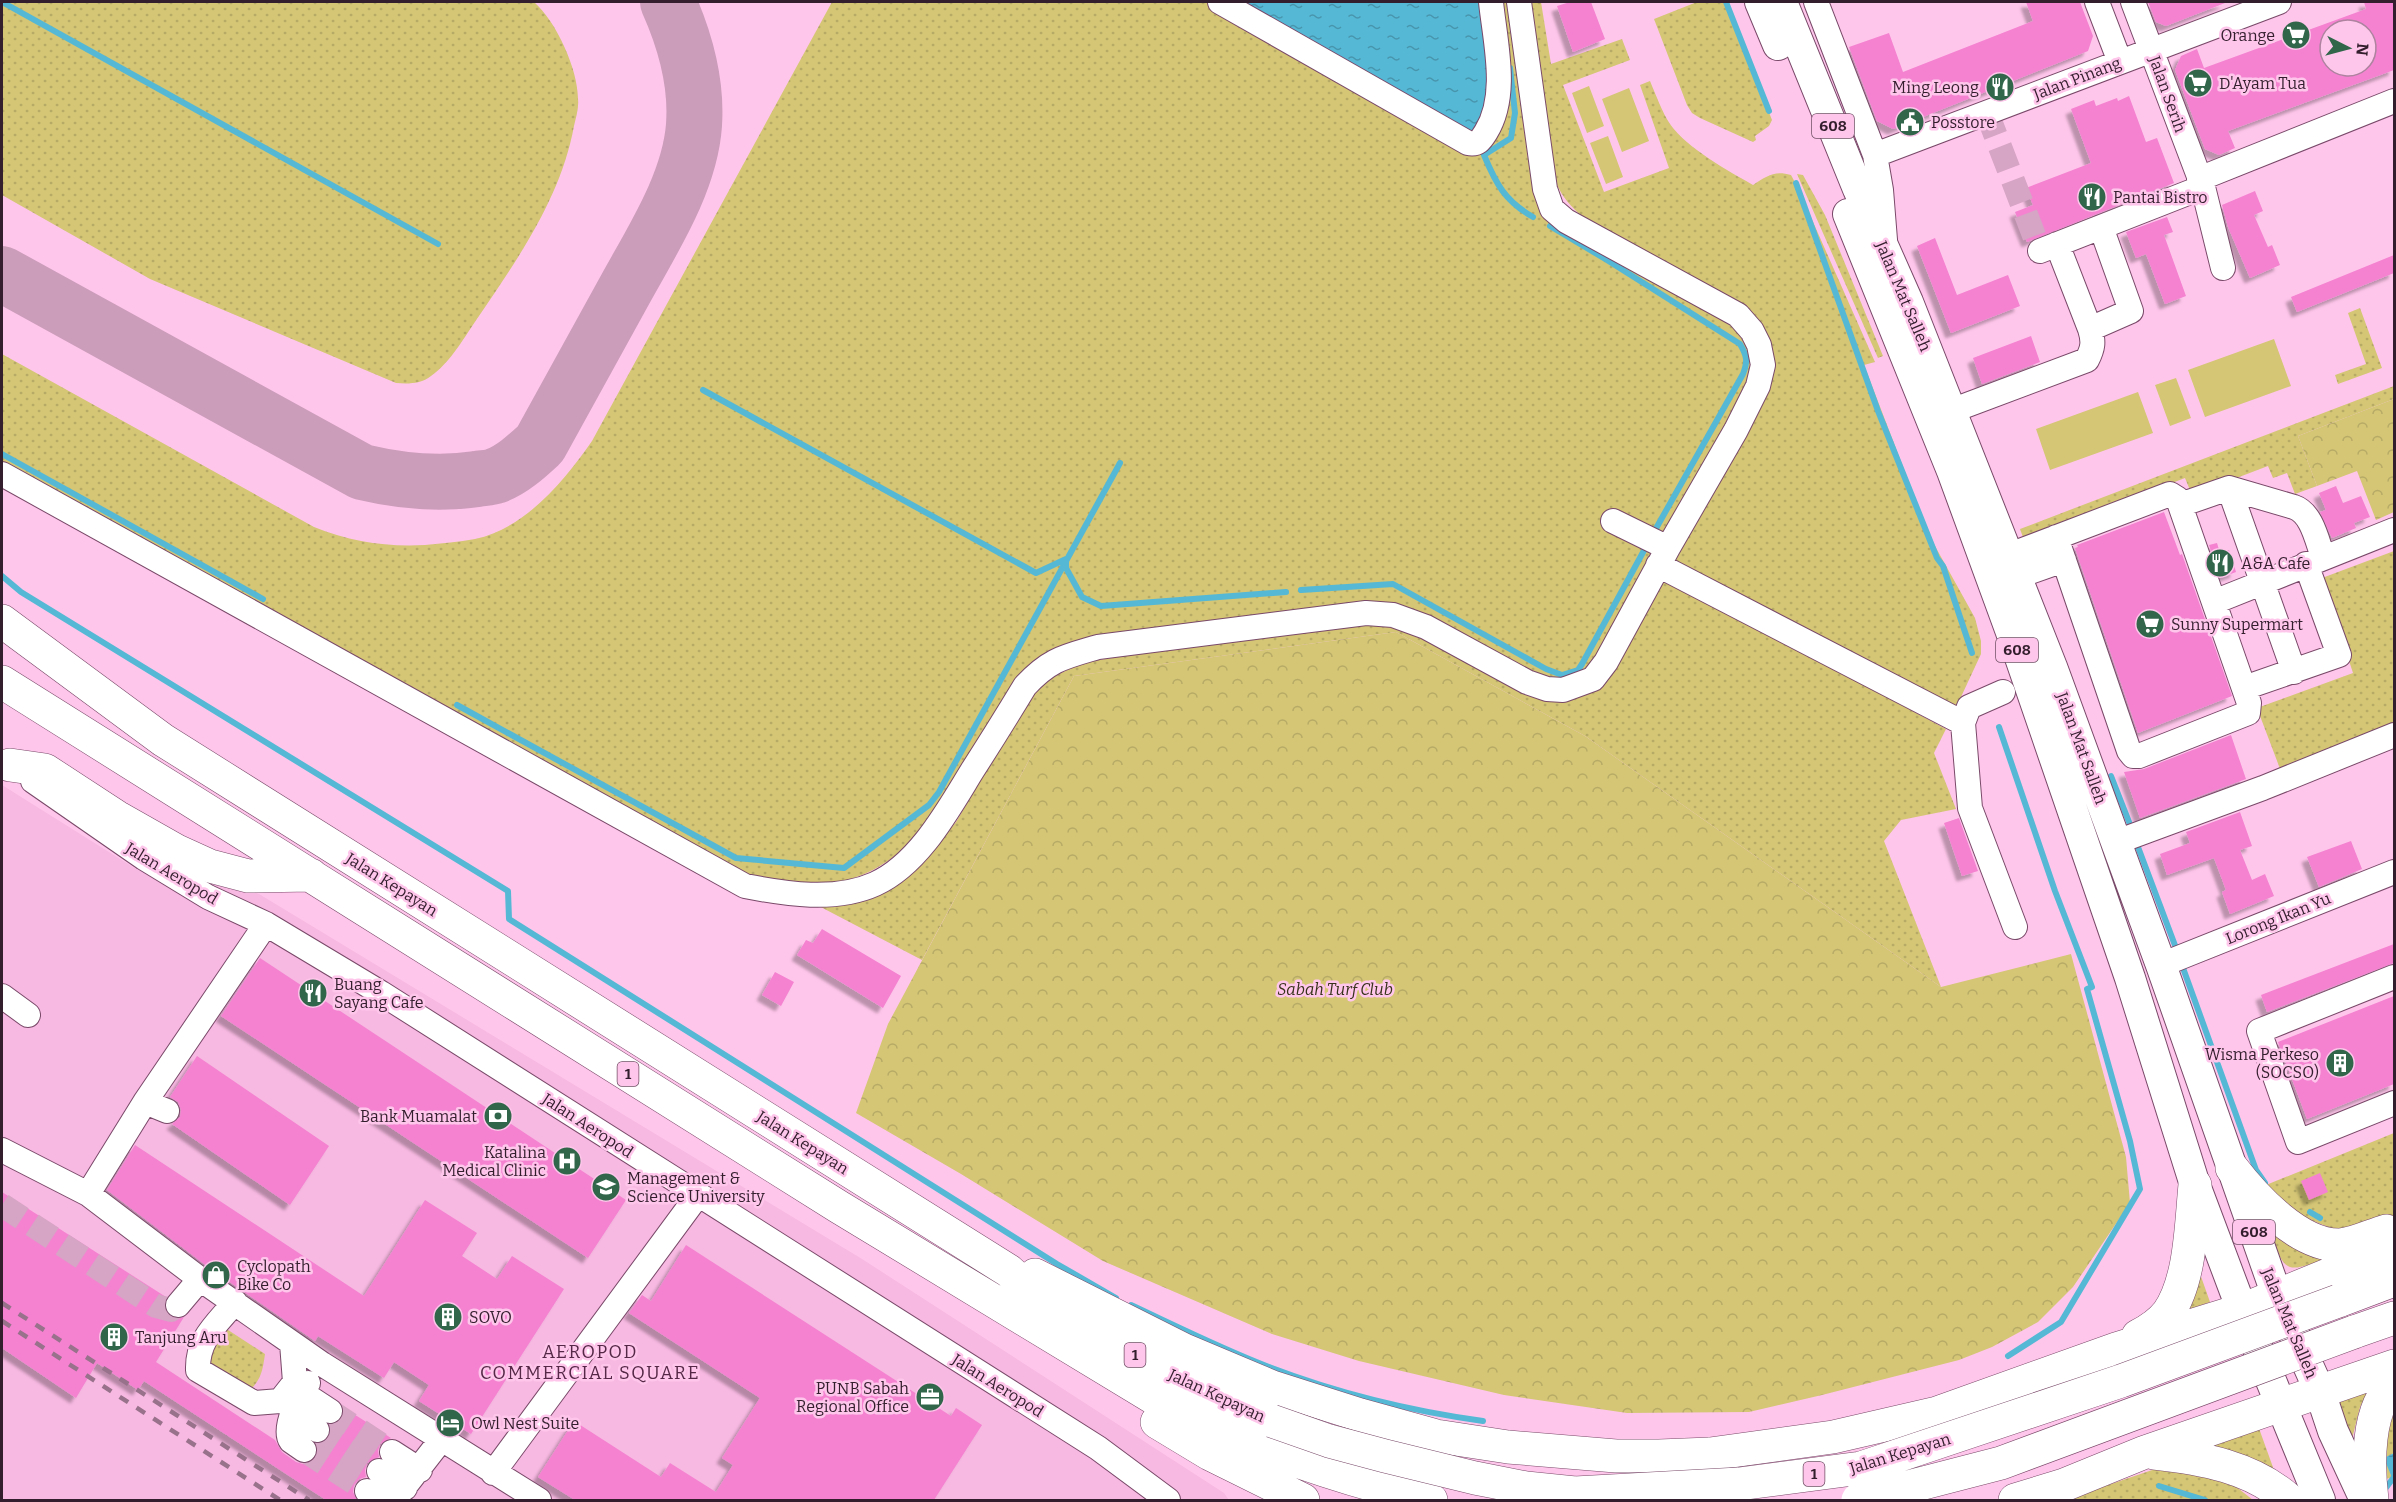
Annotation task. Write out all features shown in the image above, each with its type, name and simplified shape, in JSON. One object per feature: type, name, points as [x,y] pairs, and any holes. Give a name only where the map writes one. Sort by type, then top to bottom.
[{"type":"highway","name":"Jalan Kepayan","points":[[2,621],[163,740],[1009,1271],[1032,1293],[1076,1322],[1211,1395],[1332,1474],[1431,1500]]},
{"type":"highway","name":"Jalan Kepayan","points":[[2,682],[849,1214],[1172,1409],[1219,1432],[1268,1434],[1329,1441],[1475,1478],[1526,1488],[1575,1493],[1738,1484],[1861,1468],[2121,1381],[2394,1280]]},
{"type":"highway","points":[[6,762],[45,770],[117,817],[177,851],[210,866],[248,876],[311,875]]},
{"type":"highway","points":[[2232,1168],[2245,1185],[2285,1223],[2310,1239],[2341,1245],[2394,1228]]},
{"type":"highway","points":[[2116,1349],[2145,1332],[2167,1314],[2179,1288],[2189,1251],[2195,1185]]},
{"type":"highway","points":[[1009,1271],[1038,1275],[1184,1350],[1272,1387],[1360,1415],[1436,1436],[1508,1448],[1605,1455],[1659,1456],[1710,1454],[1833,1437],[1937,1413],[2116,1349],[2242,1310],[2394,1248]]},
{"type":"highway","name":"Jalan Kepayan","points":[[1858,1500],[2001,1463],[2394,1318]]},
{"type":"highway","points":[[1060,1341],[1163,1428],[1258,1479],[1303,1500]]},
{"type":"highway","points":[[2015,1500],[2064,1485],[2145,1452],[2281,1407],[2394,1366]]},
{"type":"highway","points":[[2372,1500],[2368,1470],[2375,1417],[2389,1389],[2394,1384]]},
{"type":"highway","points":[[2145,1452],[2196,1458],[2222,1464],[2247,1474],[2289,1500]]},
{"type":"main road","name":"Jalan Mat Salleh","points":[[1760,2],[1952,471],[2015,643],[2130,978],[2195,1185],[2242,1310],[2320,1500]]},
{"type":"main road","name":"Jalan Mat Salleh","points":[[1782,2],[1952,413],[2052,667],[2161,965],[2277,1296],[2320,1392],[2333,1431],[2365,1500]]},
{"type":"street","points":[[1220,2],[1473,144],[1480,141],[1493,122],[1496,111],[1498,75],[1491,2]]},
{"type":"street","points":[[2,474],[744,886],[777,893],[835,894],[875,884],[901,866],[936,829],[1025,686],[1041,669],[1057,660],[1098,647],[1366,613],[1393,615],[1445,637],[1527,682],[1547,689],[1563,690],[1593,679],[1606,662],[1736,430],[1758,386],[1762,365],[1759,345],[1738,315],[1566,221],[1552,209],[1545,189],[1519,2]]},
{"type":"street","points":[[1816,2],[1875,155],[1881,190],[1885,250]]},
{"type":"street","points":[[2097,2],[2120,62]]},
{"type":"street","name":"Jalan Serih","points":[[2133,2],[2201,183],[2223,268]]},
{"type":"street","name":"Jalan Pinang","points":[[1875,155],[2152,50],[2255,6],[2280,2]]},
{"type":"street","points":[[1952,413],[1959,408],[2087,360],[2093,350],[2094,341],[2090,329],[2049,247],[2101,227],[2394,101]]},
{"type":"street","points":[[2090,329],[2131,311],[2101,227]]},
{"type":"street","points":[[2180,505],[2229,488],[2302,509],[2307,515],[2315,561],[2339,655],[2244,688]]},
{"type":"street","points":[[2229,488],[2294,672]]},
{"type":"street","points":[[2011,567],[2056,537],[2170,494],[2178,500],[2180,505],[2249,703],[2248,713],[2139,756],[2133,756],[2128,751],[2056,537]]},
{"type":"street","points":[[1613,521],[1663,557],[1963,723]]},
{"type":"street","points":[[2214,602],[2394,530]]},
{"type":"street","points":[[2011,567],[2064,560]]},
{"type":"street","points":[[2002,692],[2015,643]]},
{"type":"street","points":[[2002,692],[1969,707],[1963,723],[1970,808],[2015,927]]},
{"type":"street","points":[[2002,692],[2039,716]]},
{"type":"street","points":[[2117,844],[2122,840],[2263,788],[2394,735]]},
{"type":"street","name":"Jalan Aeropod","points":[[6,762],[144,858],[208,897],[266,924],[381,993],[1098,1448],[1160,1495]]},
{"type":"street","name":"Lorong Ikan Yu","points":[[2161,965],[2394,872]]},
{"type":"street","points":[[88,1194],[156,1107],[210,1022],[266,924]]},
{"type":"street","points":[[2394,977],[2259,1031],[2298,1142],[2394,1103]]},
{"type":"street","points":[[2,996],[28,1015]]},
{"type":"street","points":[[2,1150],[88,1194],[200,1279],[322,1364],[539,1500]]},
{"type":"street","points":[[493,1473],[698,1195]]},
{"type":"street","points":[[178,1305],[200,1279]]},
{"type":"street","points":[[235,1302],[205,1337],[198,1354],[198,1370],[254,1403],[280,1401],[295,1382],[292,1343]]},
{"type":"street","points":[[301,1392],[317,1430],[292,1414],[301,1392],[322,1364]]},
{"type":"street","points":[[412,1479],[380,1471],[383,1500],[399,1494],[412,1479],[441,1440]]},
{"type":"shaded area","name":"AEROPOD COMMERCIAL SQUARE","points":[[2,785],[136,869],[151,858],[259,894],[862,1259],[1224,1493],[1229,1500],[2,1500]]},
{"type":"green space","points":[[2,2],[534,2],[558,33],[570,60],[577,87],[577,112],[568,152],[537,226],[457,348],[445,364],[427,379],[419,382],[396,383],[150,279],[2,195]]},
{"type":"green space","points":[[832,2],[1206,2],[1462,152],[1499,2],[1509,2],[1528,159],[1537,195],[1730,323],[1747,341],[1750,355],[1749,375],[1737,405],[1592,663],[1571,675],[1548,678],[1361,603],[1201,622],[1064,647],[908,845],[898,854],[875,869],[851,879],[825,884],[796,884],[750,876],[2,465],[2,354],[314,527],[328,532],[369,542],[425,545],[475,539],[511,525],[527,514],[556,487],[592,441]]},
{"type":"green space","points":[[1529,2],[1541,2],[1551,64],[1622,39],[1630,60],[1563,85],[1604,192],[1669,168],[1640,85],[1650,81],[1670,124],[1687,142],[1708,158],[1753,185],[1775,174],[1791,175],[1875,362],[1864,365],[1930,537],[1975,618],[1981,641],[1981,654],[1954,712],[1672,562],[1763,394],[1765,333],[1584,218],[1565,198],[1556,183]]},
{"type":"green space","points":[[1697,2],[1726,2],[1772,120],[1769,126],[1755,136],[1756,140],[1753,142],[1700,118],[1692,113],[1687,105],[1654,19]]},
{"type":"green space","points":[[1589,86],[1604,126],[1587,133],[1572,93]]},
{"type":"green space","points":[[1629,88],[1649,141],[1622,152],[1602,99]]},
{"type":"green space","points":[[1608,136],[1623,177],[1606,184],[1590,143]]},
{"type":"green space","points":[[1797,174],[1803,175],[1825,215],[1883,356],[1878,358]]},
{"type":"green space","points":[[2360,308],[2382,368],[2338,384],[2335,375],[2366,364],[2348,313]]},
{"type":"green space","points":[[2274,339],[2291,386],[2205,417],[2188,370]]},
{"type":"green space","points":[[2176,378],[2191,418],[2170,426],[2155,385]]},
{"type":"green space","points":[[2394,386],[2394,399],[2298,436],[2317,486],[2295,494],[2287,473],[2273,478],[2268,466],[2192,495],[2185,478],[2024,540],[2020,529]]},
{"type":"green space","points":[[2138,392],[2153,433],[2050,470],[2036,429]]},
{"type":"green space","points":[[2394,399],[2394,512],[2376,520],[2357,471],[2317,486],[2298,436]]},
{"type":"green space","points":[[2394,551],[2394,730],[2282,774],[2257,708],[2353,673],[2322,578]]},
{"type":"green space","points":[[1662,576],[1946,729],[1934,753],[1956,809],[1901,820],[1884,841],[1941,987],[1585,736],[1396,632],[1074,676],[922,960],[815,904],[929,855],[956,822],[1032,693],[1055,676],[1081,663],[1158,650],[1368,623],[1413,632],[1555,699],[1572,700],[1593,689]]},
{"type":"green space","name":"Sabah Turf Club","points":[[1396,632],[1585,736],[1941,987],[2071,954],[2126,1157],[2130,1203],[2073,1287],[2038,1322],[1992,1347],[1959,1360],[1749,1412],[1627,1413],[1504,1395],[1359,1361],[1272,1334],[1103,1261],[856,1113],[888,1024],[1074,676]]},
{"type":"green space","points":[[2394,1133],[2394,1218],[2341,1232],[2293,1213],[2266,1185]]},
{"type":"green space","points":[[2271,1232],[2329,1258],[2296,1268],[2290,1267],[2280,1257]]},
{"type":"green space","points":[[2186,1234],[2210,1302],[2160,1320]]},
{"type":"green space","points":[[222,1326],[265,1354],[260,1376],[252,1388],[244,1389],[208,1366],[205,1348]]},
{"type":"green space","points":[[2333,1389],[2367,1393],[2360,1407],[2351,1443]]},
{"type":"green space","points":[[2394,1397],[2394,1453],[2385,1458],[2392,1478],[2373,1480]]},
{"type":"green space","points":[[2256,1420],[2279,1484],[2212,1447]]},
{"type":"green space","points":[[2164,1466],[2230,1482],[2253,1500],[2064,1500]]},
{"type":"water","points":[[1232,2],[1486,2],[1493,75],[1477,134]]},
{"type":"water","points":[[2394,1453],[2394,1477],[2392,1478],[2384,1458]]},
{"type":"building","points":[[1570,2],[1591,2],[1605,39],[1573,52],[1557,6]]},
{"type":"building","points":[[2026,2],[2080,2],[2093,36],[2088,51],[1893,129],[1877,121],[1849,47],[1889,33],[1903,72],[2033,21]]},
{"type":"building","points":[[2148,2],[2225,3],[2166,26],[2156,22]]},
{"type":"building","points":[[2364,2],[2394,2],[2394,70],[2378,76],[2378,18],[2341,18],[2366,9]]},
{"type":"building","points":[[2318,26],[2318,78],[2372,78],[2228,131],[2235,148],[2219,155],[2205,149],[2175,70],[2181,56],[2197,49],[2204,68]]},
{"type":"building","name":"Pantai Bistro","points":[[2129,96],[2146,142],[2157,138],[2174,183],[2027,242],[2015,212],[2033,205],[2026,188],[2091,163],[2071,109],[2094,100],[2096,106]]},
{"type":"building","points":[[2255,191],[2263,211],[2254,215],[2268,247],[2272,245],[2280,265],[2250,278],[2228,227],[2222,205]]},
{"type":"building","points":[[2167,217],[2173,232],[2164,235],[2186,296],[2165,304],[2146,254],[2136,258],[2126,232]]},
{"type":"building","points":[[1935,238],[1957,295],[2008,275],[2020,306],[1951,333],[1917,246]]},
{"type":"building","points":[[2394,255],[2394,273],[2297,312],[2291,297]]},
{"type":"building","points":[[2031,336],[2040,362],[1982,384],[1973,358]]},
{"type":"building","points":[[2336,486],[2343,503],[2361,496],[2370,517],[2354,523],[2356,528],[2332,538],[2320,512],[2326,510],[2319,493]]},
{"type":"building","name":"Sunny Supermart","points":[[2164,512],[2180,555],[2182,554],[2232,696],[2138,733],[2075,548],[2078,547],[2077,545]]},
{"type":"building","name":"A&A Cafe","points":[[2217,543],[2220,553],[2229,550],[2236,572],[2220,578],[2209,545]]},
{"type":"building","points":[[2231,735],[2246,779],[2140,818],[2124,772],[2144,769]]},
{"type":"building","points":[[2240,812],[2252,846],[2240,850],[2252,880],[2265,874],[2274,896],[2230,914],[2222,892],[2226,890],[2214,858],[2167,875],[2160,854],[2190,843],[2186,832]]},
{"type":"building","points":[[1959,818],[1978,871],[1962,876],[1944,823]]},
{"type":"building","points":[[2351,841],[2362,869],[2319,887],[2307,857]]},
{"type":"building","points":[[822,929],[901,976],[883,1008],[797,955],[806,940],[813,943]]},
{"type":"building","points":[[2394,944],[2394,963],[2267,1012],[2261,995]]},
{"type":"building","points":[[260,958],[626,1200],[588,1258],[221,1016]]},
{"type":"building","points":[[775,972],[794,982],[781,1006],[762,995]]},
{"type":"building","name":"Wisma Perkeso (SOCSO)","points":[[2394,996],[2394,1084],[2307,1119],[2278,1042]]},
{"type":"building","points":[[197,1056],[329,1146],[290,1205],[172,1124],[180,1117],[181,1110],[178,1102],[170,1097]]},
{"type":"building","name":"SOVO","points":[[135,1145],[364,1296],[425,1200],[477,1233],[462,1256],[497,1279],[512,1256],[564,1289],[471,1434],[419,1401],[429,1385],[394,1362],[384,1378],[318,1336],[315,1341],[208,1267],[107,1190]]},
{"type":"building","points":[[2320,1173],[2328,1192],[2309,1200],[2301,1181]]},
{"type":"building","name":"Tanjung Aru","points":[[2,1192],[166,1297],[164,1309],[168,1315],[176,1319],[184,1317],[156,1362],[275,1440],[282,1452],[296,1462],[303,1464],[315,1459],[318,1452],[317,1444],[329,1438],[330,1425],[342,1419],[343,1407],[391,1438],[380,1444],[379,1457],[367,1463],[366,1477],[359,1479],[354,1485],[353,1492],[357,1500],[326,1500],[144,1381],[138,1390],[97,1363],[76,1398],[2,1348]]},
{"type":"building","points":[[686,1245],[951,1416],[956,1408],[982,1425],[934,1500],[575,1500],[538,1477],[574,1421],[661,1477],[670,1463],[716,1492],[733,1465],[722,1458],[760,1398],[629,1313],[642,1295],[651,1301]]},
{"type":"waterway","points":[[2,2],[438,244]]},
{"type":"waterway","points":[[1726,2],[1769,111]]},
{"type":"waterway","points":[[1510,68],[1515,113],[1511,138],[1484,155],[1502,191],[1515,205],[1533,217]]},
{"type":"waterway","points":[[1796,183],[1878,411],[1937,558],[1943,566],[1972,653]]},
{"type":"waterway","points":[[1550,226],[1740,344],[1745,355],[1743,374],[1654,532]]},
{"type":"waterway","points":[[703,390],[1036,573],[1066,559],[1066,568],[1082,597],[1101,606],[1286,592]]},
{"type":"waterway","points":[[2,454],[263,599]]},
{"type":"waterway","points":[[457,705],[736,858],[844,868],[929,805],[939,792],[1120,463]]},
{"type":"waterway","points":[[1301,590],[1393,584],[1546,669],[1562,675],[1578,670],[1582,664],[1647,545]]},
{"type":"waterway","points":[[2,576],[21,592],[508,891],[509,919],[1057,1264],[1116,1298]]},
{"type":"waterway","points":[[1999,727],[2055,891],[2092,987],[2087,989],[2130,1141],[2140,1189],[2061,1322],[2008,1356]]},
{"type":"waterway","points":[[2111,776],[2131,827]]},
{"type":"waterway","points":[[2138,847],[2176,948]]},
{"type":"waterway","points":[[2183,968],[2256,1170],[2265,1183]]},
{"type":"waterway","points":[[2310,1212],[2320,1218]]},
{"type":"waterway","points":[[1131,1305],[1234,1353],[1321,1385],[1374,1400],[1483,1421]]},
{"type":"waterway","points":[[2382,1493],[2394,1477]]},
{"type":"waterway","points":[[2159,1486],[2205,1500]]},
{"type":"taxiway","points":[[2,274],[362,472],[405,480],[433,482],[495,476],[525,458],[540,444],[669,210],[678,189],[691,146],[694,125],[694,93],[689,62],[668,2]]},
{"type":"tunnel","points":[[1987,113],[2040,251]]},
{"type":"tunnel","points":[[2,1205],[156,1306],[171,1310],[178,1305]]},
{"type":"tunnel","points":[[330,1411],[392,1452]]},
{"type":"tunnel","points":[[317,1430],[379,1471]]},
{"type":"tunnel","points":[[304,1450],[367,1491]]},
{"type":"railway","points":[[2,1303],[309,1500]]},
{"type":"railway","points":[[2,1321],[280,1500]]},
{"type":"place","name":"Orange","points":[[2296,35]]},
{"type":"place","name":"D'Ayam Tua","points":[[2198,83]]},
{"type":"place","name":"Ming Leong","points":[[2000,87]]},
{"type":"place","name":"Posstore","points":[[1910,122]]},
{"type":"place","name":"Pantai Bistro","points":[[2092,197]]},
{"type":"place","name":"A&A Cafe","points":[[2220,563]]},
{"type":"place","name":"Sunny Supermart","points":[[2150,624]]},
{"type":"place","name":"Buang Sayang Cafe","points":[[313,993]]},
{"type":"place","name":"Wisma Perkeso (SOCSO)","points":[[2340,1063]]},
{"type":"place","name":"Bank Muamalat","points":[[498,1116]]},
{"type":"place","name":"Katalina Medical Clinic","points":[[567,1161]]},
{"type":"place","name":"Management & Science University","points":[[606,1187]]},
{"type":"place","name":"Cyclopath Bike Co","points":[[216,1275]]},
{"type":"place","name":"SOVO","points":[[448,1317]]},
{"type":"place","name":"Tanjung Aru","points":[[114,1337]]},
{"type":"place","name":"PUNB Sabah Regional Office","points":[[930,1397]]},
{"type":"place","name":"Owl Nest Suite","points":[[450,1423]]},
{"type":"district","name":"AEROPOD COMMERCIAL SQUARE","points":[[590,1362]]}]
